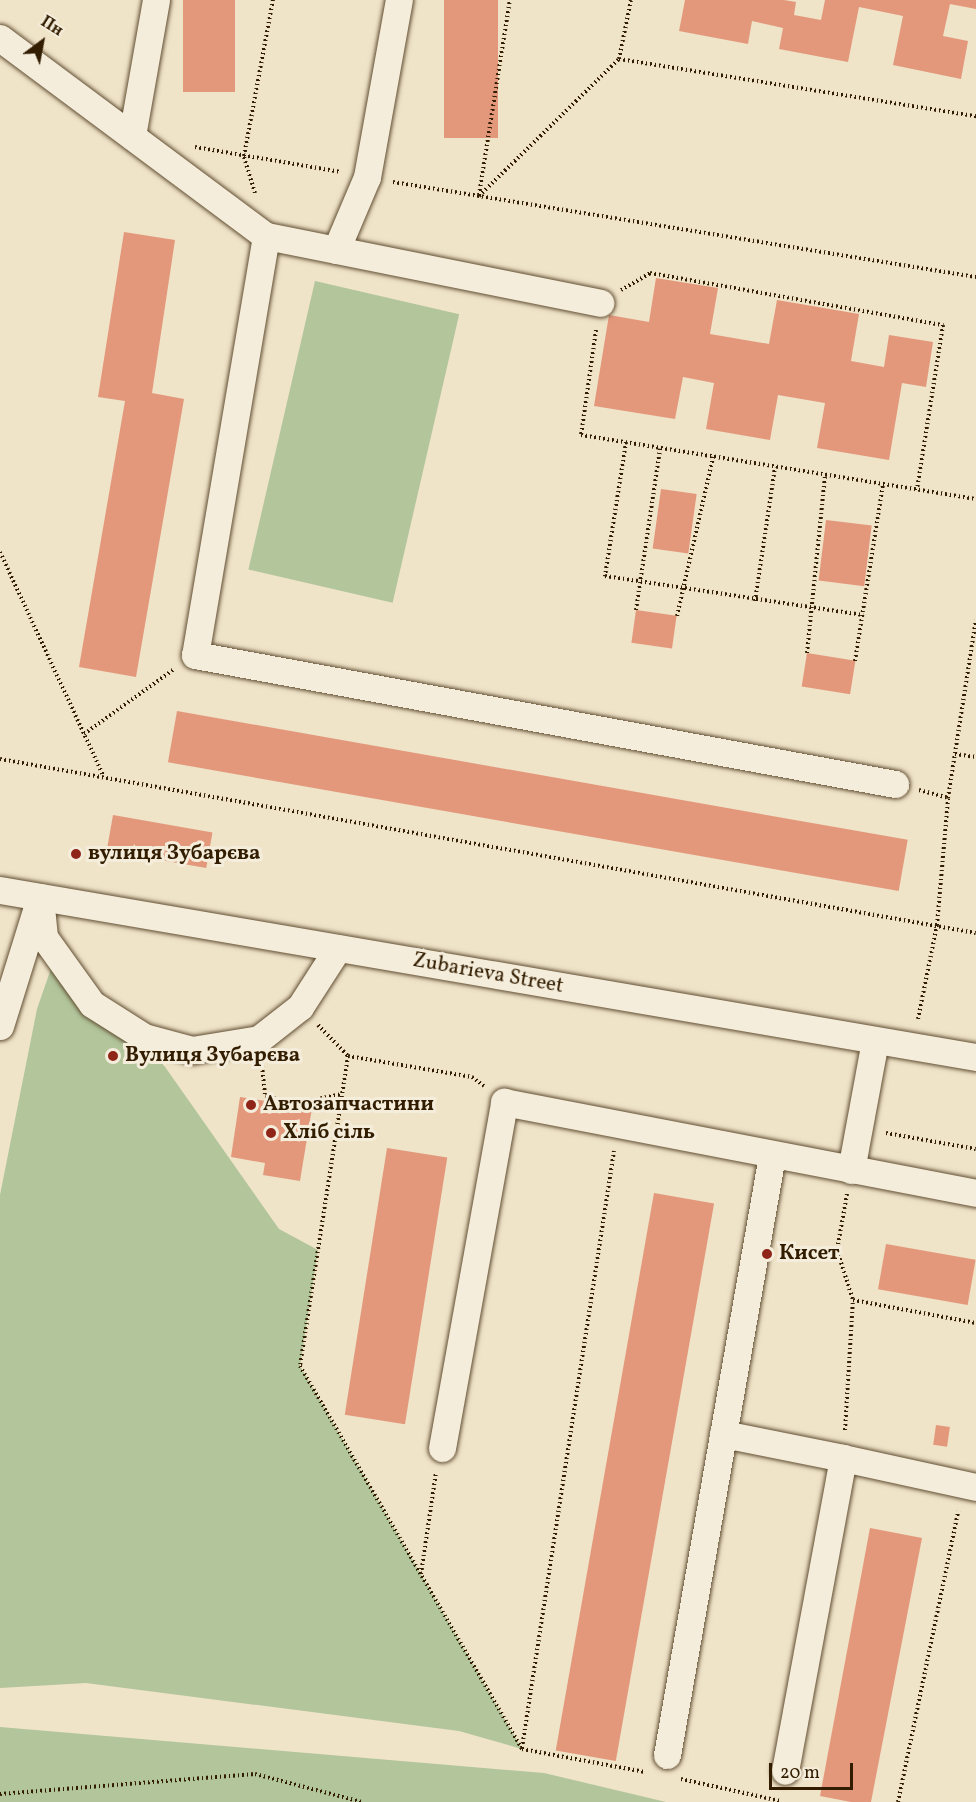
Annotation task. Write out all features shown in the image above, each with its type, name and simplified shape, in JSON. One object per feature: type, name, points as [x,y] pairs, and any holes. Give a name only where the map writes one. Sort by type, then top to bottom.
[{"type":"street","points":[[132,136],[156,0]]},
{"type":"street","points":[[336,250],[367,177],[399,0]]},
{"type":"street","points":[[0,38],[266,236],[600,303]]},
{"type":"street","points":[[266,236],[195,655],[895,784]]},
{"type":"street","name":"Zubarieva Street","points":[[0,890],[976,1057]]},
{"type":"street","points":[[40,897],[44,937],[55,957],[92,1004],[144,1037],[192,1050],[229,1046],[259,1039],[300,1007],[338,948]]},
{"type":"street","points":[[0,1026],[8,987],[40,897]]},
{"type":"street","points":[[851,1170],[875,1041]]},
{"type":"street","points":[[442,1448],[504,1102],[976,1193]]},
{"type":"street","points":[[664,1765],[772,1155]]},
{"type":"street","points":[[723,1434],[970,1485]]},
{"type":"street","points":[[785,1771],[843,1458]]},
{"type":"path","points":[[266,236],[244,156],[273,0]]},
{"type":"path","points":[[479,197],[510,0]]},
{"type":"path","points":[[479,197],[619,59],[631,0]]},
{"type":"path","points":[[619,59],[976,116]]},
{"type":"path","points":[[188,146],[479,197],[976,277]]},
{"type":"path","points":[[917,490],[943,325],[650,273],[600,303],[581,435],[660,449],[713,457],[917,490],[976,499]]},
{"type":"path","points":[[626,442],[605,576],[755,601],[863,615]]},
{"type":"path","points":[[636,610],[660,449]]},
{"type":"path","points":[[677,616],[686,590],[713,457]]},
{"type":"path","points":[[755,601],[775,467]]},
{"type":"path","points":[[807,653],[809,609],[825,475]]},
{"type":"path","points":[[855,661],[883,484]]},
{"type":"path","points":[[0,552],[103,775]]},
{"type":"path","points":[[918,1019],[937,925],[955,754],[976,620]]},
{"type":"path","points":[[84,734],[195,655]]},
{"type":"path","points":[[955,754],[976,757]]},
{"type":"path","points":[[0,759],[103,775],[976,933]]},
{"type":"path","points":[[300,1007],[348,1056],[472,1077],[504,1102]]},
{"type":"path","points":[[348,1056],[300,1366],[522,1749]]},
{"type":"path","points":[[265,1096],[294,1104],[342,1094]]},
{"type":"path","points":[[522,1749],[618,1125]]},
{"type":"path","points":[[859,1128],[976,1149]]},
{"type":"path","points":[[843,1458],[853,1300],[837,1250],[851,1170]]},
{"type":"path","points":[[853,1300],[976,1323]]},
{"type":"path","points":[[421,1574],[442,1448]]},
{"type":"path","points":[[898,1802],[970,1485]]},
{"type":"path","points":[[522,1749],[664,1765],[780,1801]]},
{"type":"path","points":[[0,1794],[255,1774],[362,1802]]},
{"type":"green space","points":[[315,281],[459,314],[393,603],[248,569]]},
{"type":"green space","points":[[55,957],[144,1037],[279,1229],[318,1250],[300,1366],[522,1749],[459,1731],[86,1683],[0,1688],[0,1195],[37,1009]]},
{"type":"green space","points":[[0,1727],[544,1773],[666,1802],[0,1802]]},
{"type":"building","points":[[183,0],[235,0],[235,92],[183,92]]},
{"type":"building","points":[[444,0],[498,0],[498,138],[444,138]]},
{"type":"building","points":[[685,0],[784,0],[796,2],[794,15],[821,20],[825,0],[976,0],[976,9],[950,4],[943,36],[968,41],[961,79],[893,65],[903,16],[859,7],[848,62],[779,49],[783,28],[752,21],[748,44],[679,31]]},
{"type":"building","points":[[124,232],[175,240],[152,393],[184,399],[136,677],[79,667],[125,401],[98,397]]},
{"type":"building","points":[[656,278],[718,288],[710,334],[769,344],[777,300],[859,314],[851,361],[884,367],[889,335],[933,342],[926,387],[902,383],[889,460],[817,448],[825,403],[778,395],[770,440],[706,429],[714,383],[683,377],[675,419],[594,406],[609,315],[649,322]]},
{"type":"building","points":[[661,489],[697,494],[688,553],[653,548]]},
{"type":"building","points":[[826,520],[872,526],[864,586],[819,581]]},
{"type":"building","points":[[636,610],[677,616],[672,648],[631,643]]},
{"type":"building","points":[[807,653],[855,661],[850,694],[802,687]]},
{"type":"building","points":[[177,711],[908,840],[899,891],[168,762]]},
{"type":"building","points":[[113,815],[212,833],[206,868],[107,850]]},
{"type":"building","name":"Хліб сіль","points":[[240,1097],[312,1108],[300,1181],[263,1175],[265,1163],[231,1157]]},
{"type":"building","points":[[387,1148],[447,1158],[405,1424],[345,1415]]},
{"type":"building","points":[[654,1193],[714,1204],[616,1761],[556,1750]]},
{"type":"building","points":[[886,1244],[976,1260],[968,1305],[878,1289]]},
{"type":"building","points":[[936,1425],[950,1427],[947,1447],[933,1445]]},
{"type":"building","points":[[870,1528],[922,1538],[871,1802],[851,1802],[820,1796]]},
{"type":"place","name":"вулиця Зубарєва","points":[[76,854]]},
{"type":"place","name":"Вулиця Зубарєва","points":[[113,1056]]},
{"type":"place","name":"Автозапчастини","points":[[251,1105]]},
{"type":"place","name":"Хліб сіль","points":[[271,1133]]},
{"type":"place","name":"Кисет","points":[[767,1254]]}]
